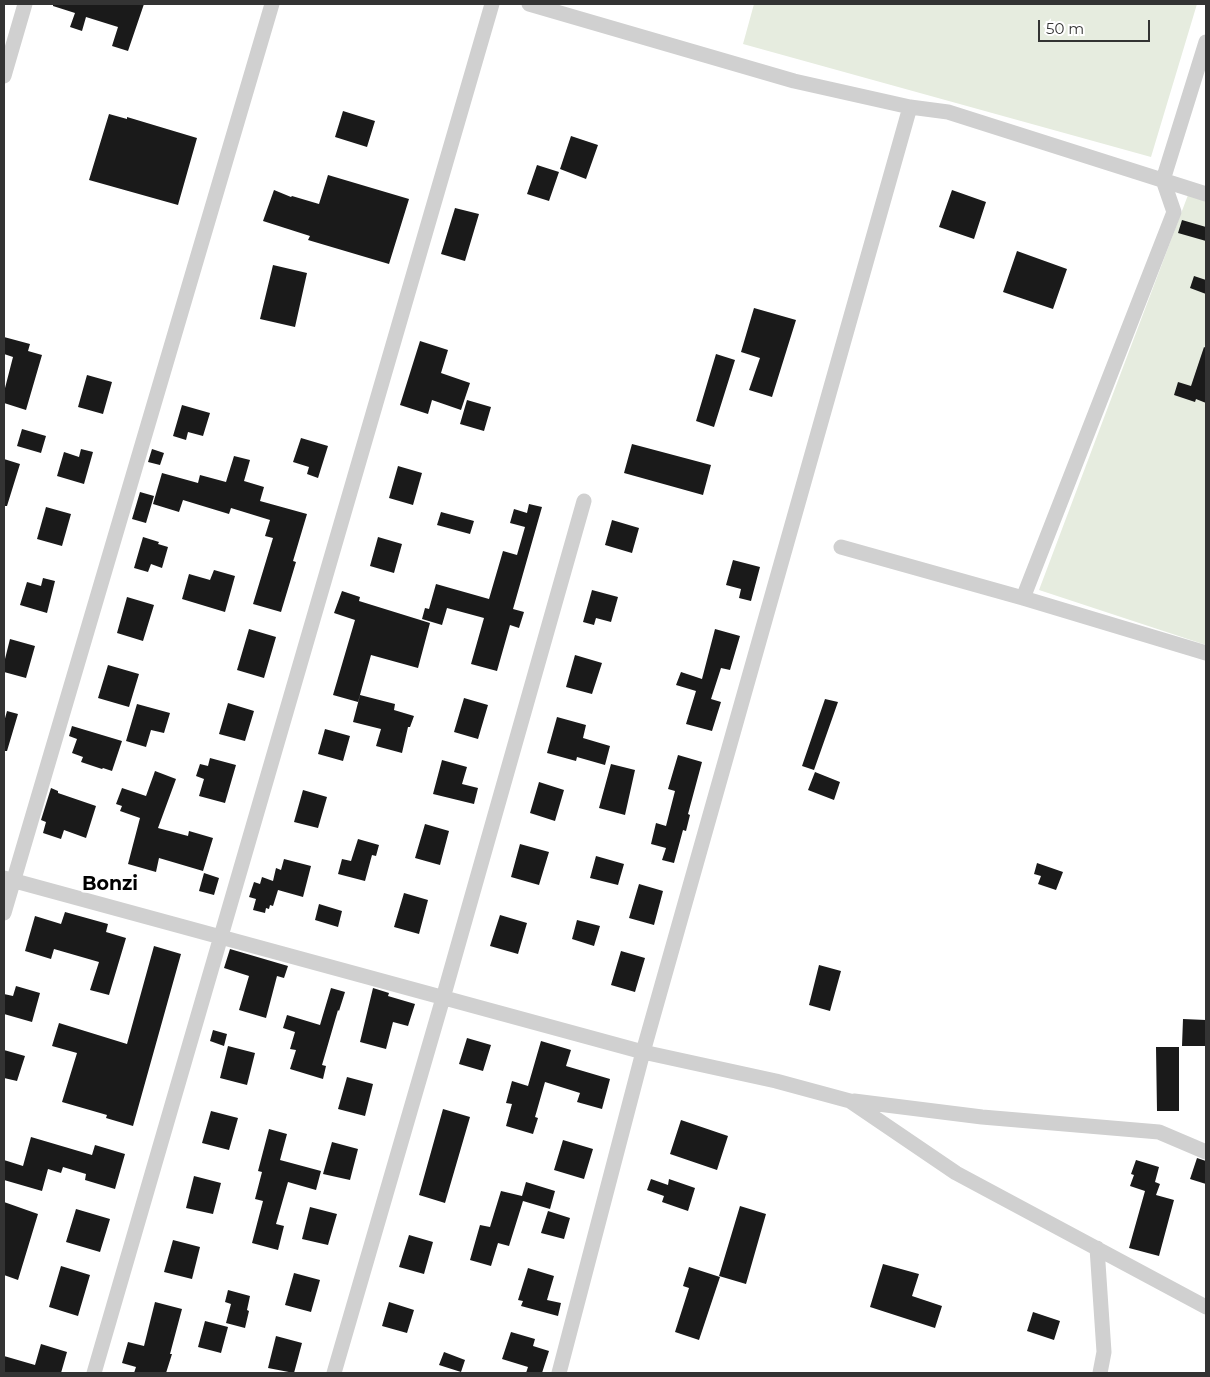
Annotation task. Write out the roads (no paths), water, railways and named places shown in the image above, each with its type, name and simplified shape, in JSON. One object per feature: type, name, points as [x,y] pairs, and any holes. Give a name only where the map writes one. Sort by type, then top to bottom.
[{"type":"street","points":[[4,76],[25,4]]},
{"type":"street","points":[[4,913],[9,879],[272,4]]},
{"type":"street","points":[[94,1373],[492,4]]},
{"type":"street","points":[[530,4],[794,81],[910,107],[948,112],[1206,194]]},
{"type":"street","points":[[1023,598],[1174,212],[1163,180],[1206,42]]},
{"type":"street","points":[[559,1373],[643,1052],[910,107]]},
{"type":"street","points":[[334,1373],[584,501]]},
{"type":"street","points":[[841,547],[1023,598],[1206,653]]},
{"type":"street","points":[[9,879],[643,1052],[776,1081],[850,1101],[982,1117],[1159,1132],[1206,1152]]},
{"type":"street","points":[[850,1101],[956,1173],[1206,1307]]},
{"type":"street","points":[[1096,1248],[1104,1352],[1100,1373]]},
{"type":"district","name":"Bonzi","points":[[110,884]]}]
